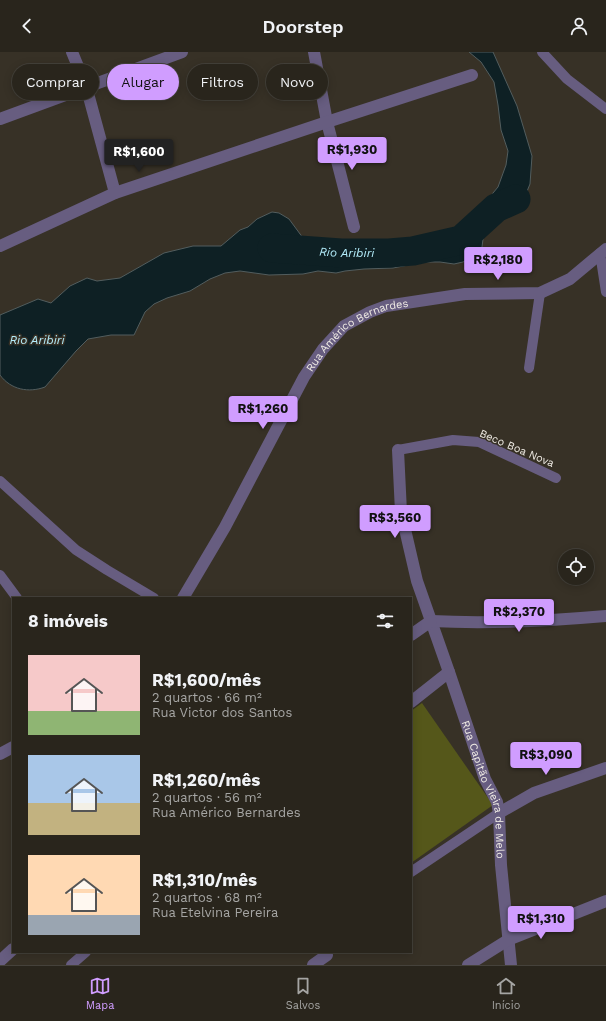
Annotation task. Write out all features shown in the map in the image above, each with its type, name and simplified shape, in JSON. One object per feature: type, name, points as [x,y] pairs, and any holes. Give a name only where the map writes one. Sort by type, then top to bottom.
[{"type":"street","points":[[72,52],[77,64]]},
{"type":"street","points":[[99,81],[182,52]]},
{"type":"street","points":[[314,52],[327,122],[354,227]]},
{"type":"street","points":[[0,246],[115,193],[472,75]]},
{"type":"street","points":[[0,119],[50,100]]},
{"type":"street","points":[[90,100],[115,193]]},
{"type":"street","name":"Rua Américo Bernardes","points":[[184,597],[225,527],[304,376],[323,349],[344,326],[370,312],[386,306],[465,294],[540,293],[570,280],[603,251]]},
{"type":"street","name":"Rua Capitão Vieira de Melo","points":[[398,450],[401,512],[417,581],[484,779],[497,802],[499,813],[501,864],[511,965]]},
{"type":"street","points":[[412,634],[431,621],[462,623],[570,619],[606,616]]},
{"type":"street","points":[[412,701],[449,672]]},
{"type":"street","points":[[0,754],[12,748]]},
{"type":"street","points":[[499,813],[534,793],[606,768]]},
{"type":"street","points":[[468,965],[508,940],[606,901]]},
{"type":"street","points":[[0,961],[12,950]]},
{"type":"street","points":[[313,965],[328,957]]},
{"type":"lane","points":[[542,52],[567,79],[606,109]]},
{"type":"lane","points":[[603,251],[606,292]]},
{"type":"lane","points":[[528,368],[540,293]]},
{"type":"lane","name":"Beco Boa Nova","points":[[398,450],[453,440],[478,442],[556,478]]},
{"type":"lane","points":[[0,481],[76,550],[152,597]]},
{"type":"lane","points":[[0,576],[16,597]]},
{"type":"lane","points":[[412,871],[499,813]]},
{"type":"lane","points":[[71,965],[85,953]]},
{"type":"shaded area","points":[[422,703],[493,805],[412,862],[412,710]]},
{"type":"water","name":"Rio Aribiri","points":[[469,52],[493,52],[517,106],[532,156],[530,184],[523,201],[516,208],[503,214],[495,225],[487,232],[483,239],[482,247],[477,255],[463,262],[454,264],[424,262],[393,268],[364,269],[336,273],[318,271],[303,274],[269,275],[240,271],[225,273],[210,279],[190,291],[167,298],[154,304],[145,312],[134,335],[111,335],[88,339],[45,387],[33,390],[21,389],[9,384],[0,375],[0,315],[38,299],[51,303],[70,286],[87,278],[97,281],[120,278],[164,253],[193,246],[221,246],[240,230],[248,227],[257,219],[272,212],[279,213],[289,219],[303,238],[310,243],[311,252],[323,258],[384,252],[396,252],[408,255],[459,247],[469,241],[479,227],[493,193],[498,187],[506,165],[508,151],[501,130],[494,82],[481,62]]},
{"type":"waterway","name":"Rio Aribiri","points":[[272,248],[341,253],[389,253],[413,251],[461,240],[496,208],[516,199]]}]
